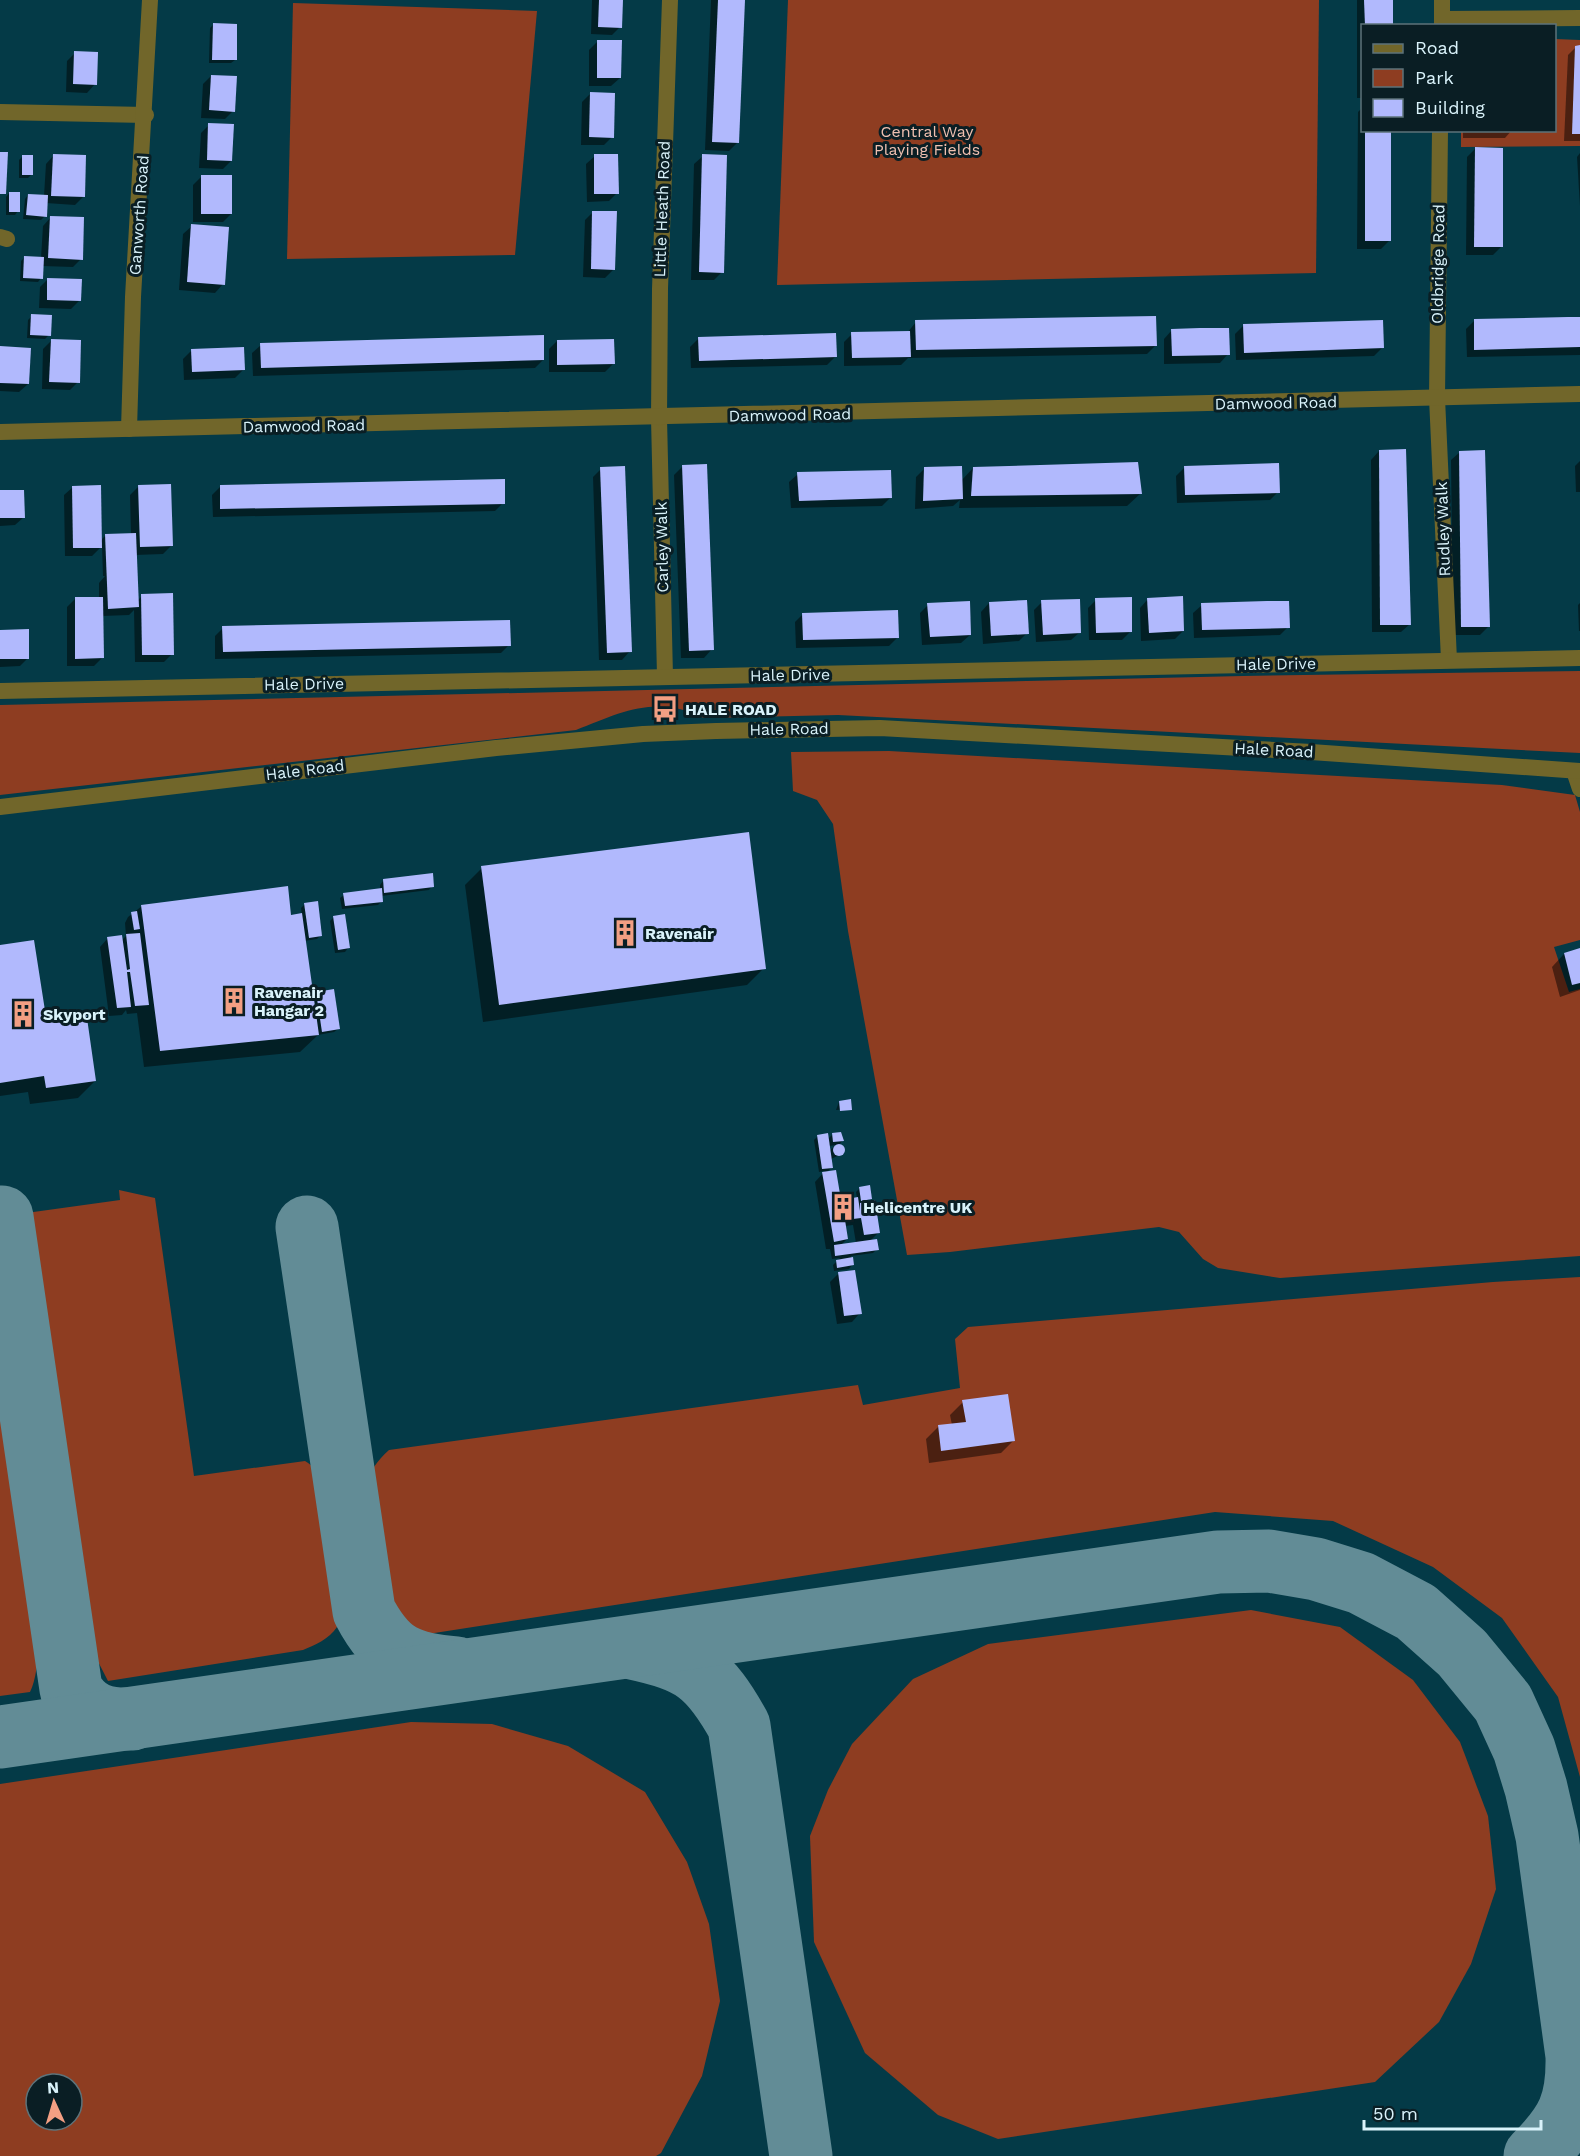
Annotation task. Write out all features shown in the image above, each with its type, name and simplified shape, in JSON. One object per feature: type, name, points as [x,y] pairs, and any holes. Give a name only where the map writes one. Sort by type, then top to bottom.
[{"type":"street","name":"Ganworth Road","points":[[129,429],[150,0]]},
{"type":"street","name":"Little Heath Road","points":[[659,418],[660,289],[670,0]]},
{"type":"street","points":[[1442,0],[1442,22],[1580,18]]},
{"type":"street","points":[[0,112],[146,115]]},
{"type":"street","name":"Oldbridge Road","points":[[1437,398],[1440,132]]},
{"type":"street","name":"Damwood Road","points":[[0,432],[659,418],[1580,394]]},
{"type":"street","name":"Rudley Walk","points":[[1437,398],[1449,660]]},
{"type":"street","name":"Carley Walk","points":[[659,418],[665,676]]},
{"type":"street","name":"Hale Drive","points":[[0,690],[1580,658]]},
{"type":"street","name":"Hale Road","points":[[0,807],[496,748],[643,734],[716,731],[923,730],[1311,752],[1577,771]]},
{"type":"street","points":[[1577,771],[1580,789]]},
{"type":"green space","name":"Central Way Playing Fields","points":[[788,0],[1319,0],[1316,273],[777,285]]},
{"type":"green space","points":[[293,3],[537,11],[515,255],[287,259]]},
{"type":"green space","points":[[1556,39],[1580,40],[1580,146],[1461,147],[1461,132],[1556,132]]},
{"type":"green space","points":[[1580,671],[1580,753],[838,715],[704,718],[670,707],[655,707],[624,712],[576,730],[0,795],[0,705],[1243,676]]},
{"type":"green space","points":[[889,751],[1502,785],[1575,795],[1580,812],[1580,940],[1554,947],[1569,992],[1580,989],[1580,1256],[1280,1278],[1218,1268],[1203,1259],[1179,1232],[1159,1227],[907,1255],[848,931],[833,824],[817,800],[793,791],[791,752]]},
{"type":"green space","points":[[119,1190],[155,1198],[194,1476],[305,1461],[313,1467],[323,1482],[339,1555],[341,1616],[337,1627],[330,1635],[303,1650],[108,1681],[88,1642],[74,1590],[19,1214],[120,1200]]},
{"type":"green space","points":[[1580,1277],[1580,1777],[1558,1697],[1502,1618],[1433,1567],[1333,1521],[1215,1512],[428,1634],[406,1623],[387,1606],[374,1567],[366,1512],[366,1488],[374,1467],[389,1450],[858,1385],[863,1405],[960,1388],[955,1339],[968,1327],[1493,1282]]},
{"type":"green space","points":[[0,1324],[36,1590],[38,1649],[36,1674],[30,1692],[0,1696]]},
{"type":"green space","points":[[1251,1610],[1340,1627],[1413,1680],[1460,1742],[1488,1816],[1496,1889],[1471,1964],[1439,2022],[1375,2082],[998,2139],[938,2115],[865,2053],[814,1942],[810,1836],[828,1790],[852,1744],[913,1679],[988,1644]]},
{"type":"green space","points":[[411,1722],[492,1724],[568,1746],[645,1792],[687,1862],[709,1924],[720,2001],[702,2076],[661,2153],[656,2156],[0,2156],[0,1784]]},
{"type":"building","points":[[599,0],[623,0],[622,28],[598,27]]},
{"type":"building","points":[[718,0],[745,0],[739,143],[712,142]]},
{"type":"building","points":[[1364,0],[1393,0],[1393,24],[1365,24]]},
{"type":"building","points":[[213,23],[237,24],[237,60],[212,60]]},
{"type":"building","points":[[597,40],[622,40],[621,78],[597,78]]},
{"type":"building","points":[[1580,45],[1580,134],[1572,134],[1575,46]]},
{"type":"building","points":[[74,51],[98,52],[97,85],[73,84]]},
{"type":"building","points":[[211,75],[237,76],[235,112],[209,110]]},
{"type":"building","points":[[590,92],[615,93],[614,138],[589,137]]},
{"type":"building","points":[[208,123],[234,124],[232,161],[207,160]]},
{"type":"building","points":[[1365,132],[1391,132],[1391,241],[1365,241]]},
{"type":"building","points":[[1475,147],[1503,148],[1503,247],[1474,247]]},
{"type":"building","points":[[0,152],[8,152],[6,194],[0,194]]},
{"type":"building","points":[[53,154],[86,155],[85,197],[51,196]]},
{"type":"building","points":[[594,154],[618,154],[619,194],[594,194]]},
{"type":"building","points":[[702,154],[727,155],[724,273],[699,272]]},
{"type":"building","points":[[22,155],[33,155],[33,175],[22,175]]},
{"type":"building","points":[[201,175],[232,175],[232,214],[201,214]]},
{"type":"building","points":[[9,192],[20,192],[20,212],[9,212]]},
{"type":"building","points":[[28,194],[48,195],[47,217],[26,215]]},
{"type":"building","points":[[592,211],[617,211],[615,270],[591,269]]},
{"type":"building","points":[[50,216],[84,217],[83,260],[48,258]]},
{"type":"building","points":[[191,224],[229,227],[225,285],[187,282]]},
{"type":"building","points":[[24,256],[44,257],[43,279],[23,278]]},
{"type":"building","points":[[47,278],[82,279],[81,301],[47,300]]},
{"type":"building","points":[[31,314],[52,315],[51,336],[30,335]]},
{"type":"building","points":[[1156,316],[1157,346],[916,350],[915,320]]},
{"type":"building","points":[[1580,317],[1580,347],[1474,350],[1474,319]]},
{"type":"building","points":[[1383,320],[1384,348],[1244,353],[1243,324]]},
{"type":"building","points":[[1229,328],[1230,355],[1172,356],[1171,329]]},
{"type":"building","points":[[910,331],[911,357],[852,358],[851,332]]},
{"type":"building","points":[[836,333],[837,357],[699,361],[698,337]]},
{"type":"building","points":[[544,335],[544,360],[261,368],[260,343]]},
{"type":"building","points":[[51,339],[81,340],[80,383],[49,382]]},
{"type":"building","points":[[614,339],[615,364],[557,365],[557,340]]},
{"type":"building","points":[[0,346],[31,348],[29,384],[0,383]]},
{"type":"building","points":[[244,347],[245,370],[192,372],[191,349]]},
{"type":"building","points":[[1406,449],[1411,625],[1380,625],[1379,450]]},
{"type":"building","points":[[1485,450],[1490,627],[1461,627],[1459,451]]},
{"type":"building","points":[[1138,462],[1142,494],[971,496],[973,467]]},
{"type":"building","points":[[1279,463],[1280,493],[1185,495],[1184,466]]},
{"type":"building","points":[[707,464],[714,650],[689,651],[682,465]]},
{"type":"building","points":[[625,466],[632,652],[607,653],[600,467]]},
{"type":"building","points":[[962,466],[963,499],[923,501],[924,467]]},
{"type":"building","points":[[891,470],[892,498],[799,501],[797,472]]},
{"type":"building","points":[[505,479],[505,504],[220,509],[220,485]]},
{"type":"building","points":[[171,484],[173,546],[140,547],[138,485]]},
{"type":"building","points":[[101,485],[102,548],[73,548],[72,486]]},
{"type":"building","points":[[0,490],[24,490],[25,518],[0,518]]},
{"type":"building","points":[[136,533],[139,607],[108,609],[105,534]]},
{"type":"building","points":[[173,593],[174,655],[142,655],[141,594]]},
{"type":"building","points":[[1183,596],[1184,631],[1149,633],[1147,598]]},
{"type":"building","points":[[75,597],[103,597],[104,658],[75,659]]},
{"type":"building","points":[[1132,597],[1132,632],[1096,633],[1095,598]]},
{"type":"building","points":[[1080,599],[1081,633],[1043,635],[1041,600]]},
{"type":"building","points":[[1027,600],[1029,634],[991,636],[989,602]]},
{"type":"building","points":[[970,601],[971,635],[930,637],[927,603]]},
{"type":"building","points":[[1289,601],[1290,628],[1202,630],[1201,603]]},
{"type":"building","points":[[898,610],[899,638],[803,640],[802,613]]},
{"type":"building","points":[[510,620],[511,646],[223,652],[222,626]]},
{"type":"building","points":[[29,629],[29,659],[0,659],[0,630]]},
{"type":"building","name":"Ravenair","points":[[749,832],[766,969],[499,1005],[481,866]]},
{"type":"building","points":[[433,873],[434,887],[384,893],[383,879]]},
{"type":"building","name":"Ravenair Hangar 2","points":[[288,886],[291,915],[302,913],[319,1035],[160,1051],[141,905]]},
{"type":"building","points":[[382,888],[383,902],[345,906],[343,893]]},
{"type":"building","points":[[318,901],[322,936],[309,938],[304,903]]},
{"type":"building","points":[[137,911],[140,929],[134,930],[131,912]]},
{"type":"building","points":[[345,914],[350,948],[338,950],[333,916]]},
{"type":"building","points":[[140,933],[149,1005],[135,1006],[130,972],[127,972],[131,1007],[117,1008],[107,937],[122,935],[127,970],[130,969],[126,934]]},
{"type":"building","name":"Skyport","points":[[34,940],[46,1017],[86,1011],[96,1081],[46,1088],[44,1076],[0,1083],[0,945]]},
{"type":"building","points":[[1580,948],[1580,983],[1572,985],[1564,953]]},
{"type":"building","points":[[334,989],[340,1029],[322,1032],[316,992]]},
{"type":"building","points":[[851,1099],[852,1110],[840,1111],[839,1101]]},
{"type":"building","points":[[841,1132],[844,1141],[833,1142],[832,1133]]},
{"type":"building","points":[[828,1133],[833,1168],[822,1169],[817,1135]]},
{"type":"building","points":[[841,1144],[845,1150],[841,1156],[837,1156],[833,1148]]},
{"type":"building","name":"Helicentre UK","points":[[836,1170],[841,1200],[858,1197],[860,1211],[860,1203],[875,1200],[880,1233],[864,1235],[861,1218],[845,1220],[848,1239],[834,1242],[822,1172]]},
{"type":"building","points":[[870,1185],[872,1199],[861,1201],[859,1187]]},
{"type":"building","points":[[877,1239],[879,1250],[835,1256],[834,1245]]},
{"type":"building","points":[[853,1257],[854,1265],[837,1268],[836,1260]]},
{"type":"building","points":[[855,1270],[862,1314],[844,1316],[838,1272]]},
{"type":"building","points":[[1008,1394],[1015,1441],[941,1451],[938,1425],[966,1422],[962,1400]]},
{"type":"taxiway","points":[[2,1217],[71,1689],[76,1698],[96,1714],[104,1717],[132,1719]]},
{"type":"taxiway","points":[[307,1227],[364,1611],[381,1638],[400,1654],[424,1664],[456,1668]]},
{"type":"taxiway","points":[[0,1737],[1218,1562],[1269,1561],[1316,1569],[1361,1583],[1416,1612],[1462,1653],[1503,1703],[1524,1749],[1547,1836],[1577,2056],[1576,2087],[1569,2111],[1556,2133],[1535,2156]]},
{"type":"taxiway","points":[[632,1648],[670,1658],[697,1672],[718,1693],[739,1726],[801,2156]]},
{"type":"place","name":"HALE ROAD","points":[[665,709]]},
{"type":"place","name":"Ravenair","points":[[625,933]]},
{"type":"place","name":"Ravenair Hangar 2","points":[[234,1001]]},
{"type":"place","name":"Skyport","points":[[23,1014]]},
{"type":"place","name":"Helicentre UK","points":[[843,1207]]}]
